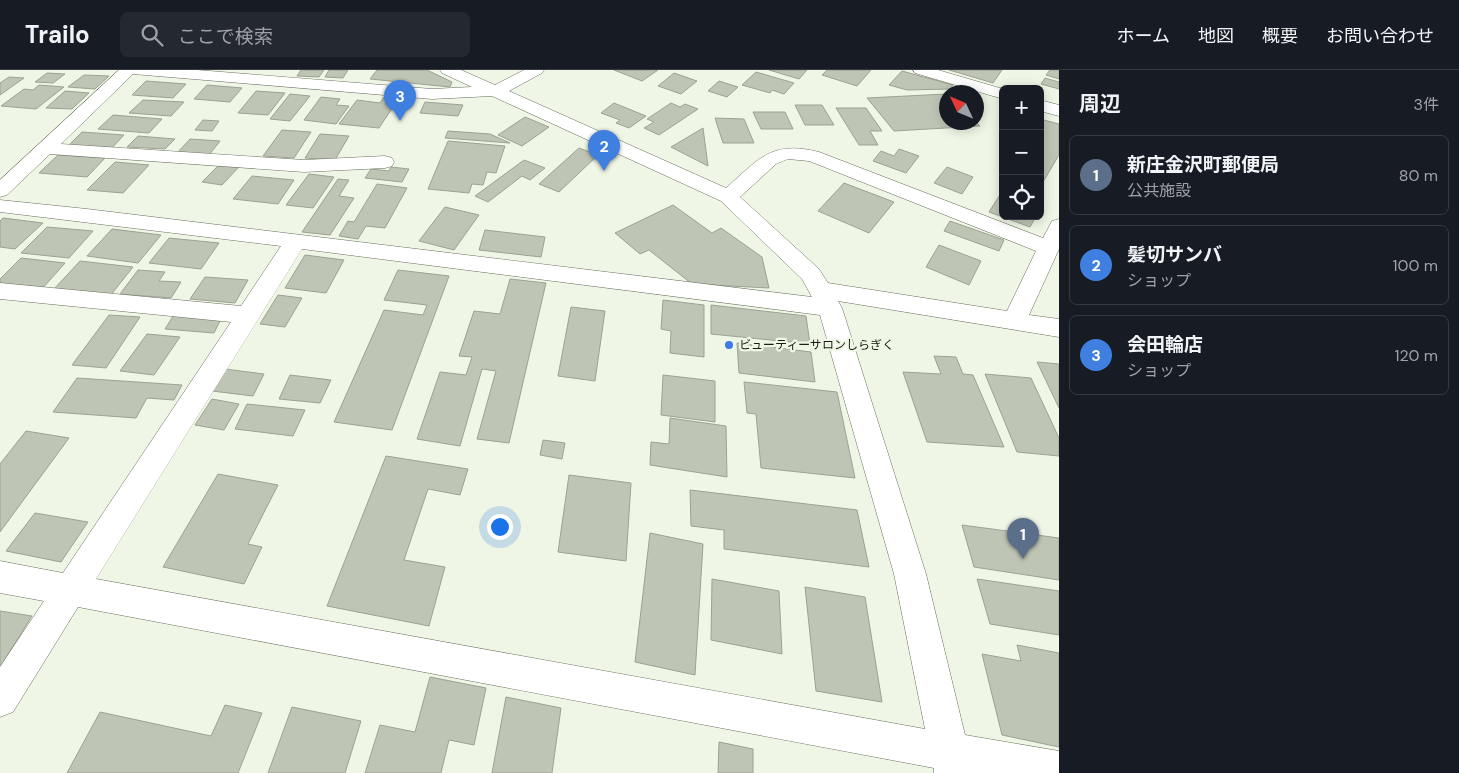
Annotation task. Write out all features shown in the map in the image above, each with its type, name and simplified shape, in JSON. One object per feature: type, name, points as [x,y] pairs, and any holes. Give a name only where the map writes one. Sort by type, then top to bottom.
[{"type":"street","points":[[0,191],[128,70]]},
{"type":"street","points":[[138,70],[432,94],[497,92],[536,70]]},
{"type":"street","points":[[448,70],[728,197],[811,274],[825,299],[910,574],[952,762]]},
{"type":"street","points":[[921,70],[999,93]]},
{"type":"street","points":[[1044,106],[1059,111]]},
{"type":"street","points":[[44,148],[304,166],[384,162]]},
{"type":"street","points":[[728,197],[769,160],[786,153],[812,156],[1049,248]]},
{"type":"street","points":[[0,206],[87,215],[296,242],[825,299],[1059,328]]},
{"type":"street","points":[[1014,322],[1059,226]]},
{"type":"street","points":[[0,699],[296,242]]},
{"type":"street","points":[[0,291],[248,315]]},
{"type":"street","points":[[0,577],[952,762],[1059,770]]},
{"type":"building","points":[[301,70],[324,70],[319,77],[297,76]]},
{"type":"building","points":[[329,70],[348,70],[343,78],[325,77]]},
{"type":"building","points":[[377,70],[427,70],[452,82],[450,87],[370,79]]},
{"type":"building","points":[[614,70],[658,70],[642,81]]},
{"type":"building","points":[[769,70],[807,70],[799,79]]},
{"type":"building","points":[[827,70],[871,70],[857,86],[822,75]]},
{"type":"building","points":[[949,70],[1002,70],[993,83]]},
{"type":"building","points":[[1050,70],[1059,70],[1059,79],[1046,75]]},
{"type":"building","points":[[902,71],[953,85],[939,85],[939,89],[907,90],[889,85]]},
{"type":"building","points":[[756,72],[794,83],[784,94],[772,90],[770,93],[742,85]]},
{"type":"building","points":[[47,73],[65,74],[53,83],[35,82]]},
{"type":"building","points":[[674,73],[697,81],[681,94],[658,86]]},
{"type":"building","points":[[84,75],[109,76],[95,89],[68,87]]},
{"type":"building","points":[[9,77],[24,78],[0,95],[0,83]]},
{"type":"building","points":[[1045,78],[1059,82],[1059,89],[1041,84]]},
{"type":"building","points":[[146,81],[186,84],[173,98],[132,95]]},
{"type":"building","points":[[719,81],[738,87],[727,97],[708,91]]},
{"type":"building","points":[[39,85],[64,87],[36,109],[1,106],[24,89],[33,90]]},
{"type":"building","points":[[207,85],[242,88],[230,102],[194,99]]},
{"type":"building","points":[[65,91],[89,93],[72,109],[46,108]]},
{"type":"building","points":[[256,91],[285,93],[268,115],[238,113]]},
{"type":"building","points":[[290,94],[310,96],[290,121],[270,119]]},
{"type":"building","points":[[939,94],[939,128],[894,131],[867,98]]},
{"type":"building","points":[[321,97],[340,99],[336,105],[349,106],[336,124],[304,120]]},
{"type":"building","points":[[384,97],[399,98],[379,128],[339,124],[357,100],[380,103]]},
{"type":"building","points":[[143,100],[184,102],[171,116],[129,113]]},
{"type":"building","points":[[425,102],[463,105],[458,116],[420,113]]},
{"type":"building","points":[[614,103],[646,116],[629,128],[616,123],[620,120],[601,113]]},
{"type":"building","points":[[671,103],[680,107],[685,104],[698,109],[659,135],[644,128],[654,122],[647,119]]},
{"type":"building","points":[[795,105],[822,105],[834,125],[805,125]]},
{"type":"building","points":[[836,108],[866,108],[882,131],[870,131],[878,145],[859,145]]},
{"type":"building","points":[[753,112],[785,112],[793,129],[761,129]]},
{"type":"building","points":[[113,115],[162,119],[149,133],[98,129]]},
{"type":"building","points":[[525,117],[549,127],[522,146],[498,135]]},
{"type":"building","points":[[715,118],[744,119],[754,143],[723,143]]},
{"type":"building","points":[[203,120],[219,121],[212,131],[195,130]]},
{"type":"building","points":[[1044,120],[1059,124],[1059,155],[1044,180]]},
{"type":"building","points":[[703,128],[708,166],[671,147]]},
{"type":"building","points":[[282,130],[311,132],[294,158],[263,156]]},
{"type":"building","points":[[448,131],[490,134],[510,143],[445,138]]},
{"type":"building","points":[[82,132],[124,135],[110,150],[67,147]]},
{"type":"building","points":[[320,134],[349,136],[335,160],[305,158]]},
{"type":"building","points":[[138,136],[175,139],[165,149],[127,147]]},
{"type":"building","points":[[190,139],[220,141],[209,155],[178,152]]},
{"type":"building","points":[[448,141],[505,146],[496,173],[487,172],[483,185],[472,184],[469,193],[428,189]]},
{"type":"building","points":[[579,148],[598,155],[559,192],[539,184]]},
{"type":"building","points":[[899,149],[919,156],[906,173],[873,161],[881,151],[894,156]]},
{"type":"building","points":[[58,155],[105,158],[87,177],[39,173]]},
{"type":"building","points":[[524,160],[545,168],[530,180],[522,176],[488,202],[475,196]]},
{"type":"building","points":[[115,162],[149,165],[123,193],[87,190]]},
{"type":"building","points":[[220,164],[239,167],[222,185],[202,182]]},
{"type":"building","points":[[391,167],[409,169],[402,182],[365,178],[371,169],[389,171]]},
{"type":"building","points":[[947,167],[973,177],[962,194],[934,183]]},
{"type":"building","points":[[309,174],[334,177],[313,208],[286,205]]},
{"type":"building","points":[[252,176],[294,180],[278,204],[233,199]]},
{"type":"building","points":[[338,179],[349,180],[339,196],[354,198],[330,235],[302,232]]},
{"type":"building","points":[[844,183],[894,202],[869,233],[818,211]]},
{"type":"building","points":[[377,184],[407,188],[385,228],[366,226],[358,239],[339,236],[348,221],[354,222]]},
{"type":"building","points":[[999,196],[999,216],[989,212]]},
{"type":"building","points":[[673,205],[712,233],[721,228],[762,257],[769,288],[692,284],[649,250],[640,254],[615,233]]},
{"type":"building","points":[[445,207],[479,215],[454,250],[419,241]]},
{"type":"building","points":[[3,218],[43,223],[15,249],[0,247],[0,221]]},
{"type":"building","points":[[1011,220],[1034,220],[1030,227]]},
{"type":"building","points":[[950,221],[1004,240],[999,251],[944,231]]},
{"type":"building","points":[[47,227],[93,231],[69,258],[21,253]]},
{"type":"building","points":[[112,229],[161,235],[138,263],[87,256]]},
{"type":"building","points":[[485,230],[545,237],[541,257],[479,250]]},
{"type":"building","points":[[169,238],[219,243],[201,269],[149,263]]},
{"type":"building","points":[[939,245],[981,261],[969,285],[926,267]]},
{"type":"building","points":[[305,255],[344,260],[326,293],[285,288]]},
{"type":"building","points":[[21,258],[65,263],[41,290],[0,285],[0,279]]},
{"type":"building","points":[[80,261],[133,267],[110,296],[54,289]]},
{"type":"building","points":[[138,270],[165,272],[159,281],[181,282],[171,298],[120,294]]},
{"type":"building","points":[[398,270],[449,276],[392,430],[334,422],[384,310],[423,315],[427,305],[384,300]]},
{"type":"building","points":[[205,277],[248,280],[235,303],[190,299]]},
{"type":"building","points":[[510,279],[546,283],[509,443],[477,439],[496,371],[482,369],[460,446],[417,439],[440,372],[466,375],[472,357],[459,356],[474,311],[500,314]]},
{"type":"building","points":[[278,295],[302,298],[285,327],[260,324]]},
{"type":"building","points":[[663,300],[704,305],[704,357],[670,353],[671,331],[661,329]]},
{"type":"building","points":[[711,305],[806,316],[810,344],[711,334]]},
{"type":"building","points":[[571,307],[605,311],[595,381],[558,376]]},
{"type":"building","points":[[175,313],[222,317],[214,333],[165,329]]},
{"type":"building","points":[[109,315],[140,317],[106,368],[72,365]]},
{"type":"building","points":[[147,334],[180,337],[154,375],[120,371]]},
{"type":"building","points":[[737,343],[811,352],[815,382],[739,373]]},
{"type":"building","points":[[934,356],[956,357],[963,374],[973,375],[1004,447],[927,442],[903,372],[941,374]]},
{"type":"building","points":[[1037,362],[1059,364],[1059,408]]},
{"type":"building","points":[[225,369],[264,374],[253,396],[212,391]]},
{"type":"building","points":[[985,374],[1031,378],[1059,438],[1059,456],[1017,452]]},
{"type":"building","points":[[290,375],[331,380],[320,403],[279,399]]},
{"type":"building","points":[[663,375],[715,381],[715,422],[661,415]]},
{"type":"building","points":[[77,378],[182,385],[174,400],[147,398],[136,418],[53,412]]},
{"type":"building","points":[[744,382],[837,392],[855,478],[761,468],[756,414],[747,413]]},
{"type":"building","points":[[212,399],[239,404],[224,430],[195,425]]},
{"type":"building","points":[[247,404],[305,410],[293,436],[235,429]]},
{"type":"building","points":[[670,418],[726,426],[727,477],[650,465],[651,442],[669,444]]},
{"type":"building","points":[[26,431],[69,438],[0,532],[0,464]]},
{"type":"building","points":[[543,440],[565,443],[562,459],[540,455]]},
{"type":"building","points":[[386,456],[468,469],[460,495],[428,489],[404,560],[445,567],[429,626],[327,606]]},
{"type":"building","points":[[218,474],[278,485],[248,544],[262,547],[244,584],[163,567]]},
{"type":"building","points":[[569,475],[631,483],[626,561],[558,552]]},
{"type":"building","points":[[690,490],[857,510],[869,567],[724,549],[724,530],[691,526]]},
{"type":"building","points":[[35,513],[88,522],[61,562],[6,551]]},
{"type":"building","points":[[962,525],[1059,538],[1059,580],[974,567]]},
{"type":"building","points":[[650,533],[703,544],[695,675],[635,662]]},
{"type":"building","points":[[712,579],[779,591],[782,654],[711,640]]},
{"type":"building","points":[[977,579],[1059,591],[1059,635],[990,624]]},
{"type":"building","points":[[805,587],[865,597],[882,702],[816,691]]},
{"type":"building","points":[[0,611],[32,616],[0,667]]},
{"type":"building","points":[[1017,645],[1059,653],[1059,747],[1002,735],[982,654],[1021,661]]},
{"type":"building","points":[[430,677],[486,688],[474,745],[449,740],[441,773],[365,773],[380,725],[415,732]]},
{"type":"building","points":[[506,697],[561,708],[552,773],[492,773]]},
{"type":"building","points":[[225,705],[262,713],[238,773],[67,773],[100,712],[211,736]]},
{"type":"building","points":[[292,707],[361,721],[345,773],[268,773]]},
{"type":"building","points":[[719,742],[753,749],[753,773],[718,773]]},
{"type":"place","name":"会田輪店","points":[[400,121]]},
{"type":"place","name":"髪切サンバ","points":[[604,171]]},
{"type":"place","name":"ビューティーサロンしらぎく","points":[[729,345]]},
{"type":"place","name":"新庄金沢町郵便局","points":[[1023,559]]}]
